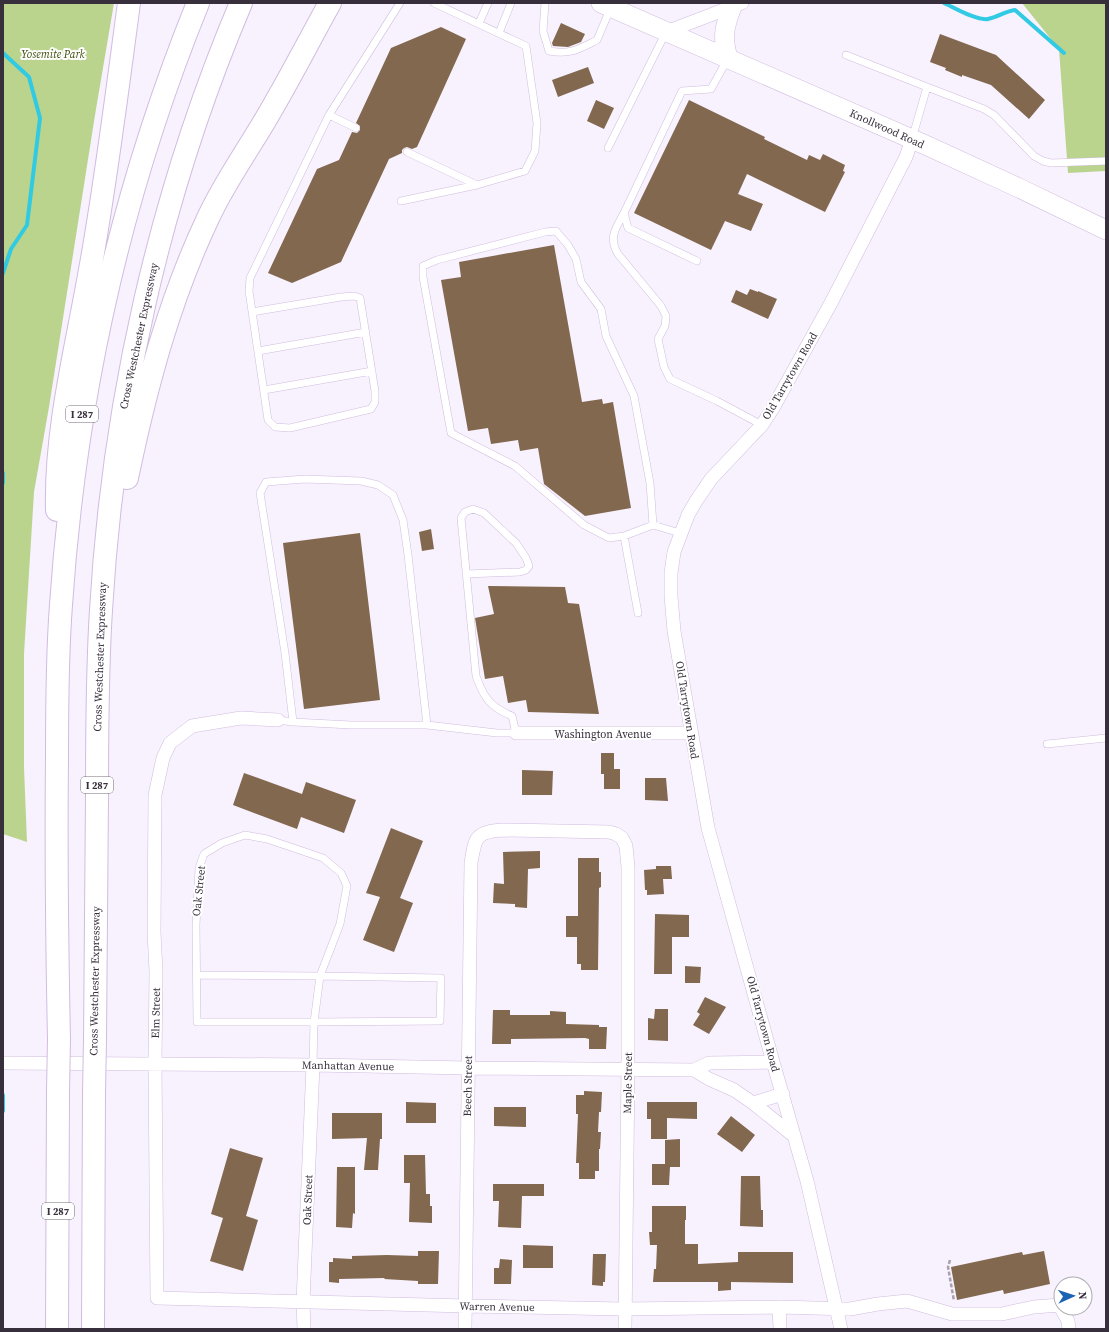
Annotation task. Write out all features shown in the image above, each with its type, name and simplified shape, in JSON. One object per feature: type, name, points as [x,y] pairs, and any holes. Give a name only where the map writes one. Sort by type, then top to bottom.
[{"type":"highway","points":[[60,606],[57,468],[61,431],[94,250],[129,3]]},
{"type":"highway","name":"I 287","points":[[57,1329],[59,1039],[56,840],[58,672],[60,606],[70,505],[78,440],[93,352],[128,204],[178,54],[198,3]]},
{"type":"highway","name":"Cross Westchester Expressway","points":[[92,1329],[97,695],[101,608],[109,510],[131,368],[167,215],[181,168],[213,76],[241,3]]},
{"type":"highway","points":[[101,608],[145,396],[166,324],[178,290],[209,215],[225,183],[258,132],[330,3]]},
{"type":"main road","points":[[728,58],[724,45],[724,37],[727,18],[736,4]]},
{"type":"main road","name":"Knollwood Road","points":[[606,5],[912,139],[1106,230]]},
{"type":"street","points":[[666,32],[736,4]]},
{"type":"street","name":"Old Tarrytown Road","points":[[841,1329],[807,1181],[708,828],[674,631],[671,596],[671,572],[674,552],[680,533],[693,506],[711,479],[762,425],[773,408],[832,301],[906,157],[912,139]]},
{"type":"street","name":"Elm Street","points":[[157,1298],[155,1064],[156,972],[154,932],[155,795],[163,758],[170,743],[192,726],[241,718],[278,720]]},
{"type":"street","name":"Washington Avenue","points":[[516,733],[691,733]]},
{"type":"street","name":"Maple Street","points":[[475,842],[480,835],[490,831],[502,830],[609,832],[622,838],[626,846],[628,867],[628,1068],[624,1309],[625,1329]]},
{"type":"street","name":"Beech Street","points":[[465,1329],[471,863],[475,842]]},
{"type":"street","name":"Manhattan Avenue","points":[[3,1064],[313,1065],[694,1070],[709,1063],[773,1062]]},
{"type":"street","name":"Oak Street","points":[[304,1329],[303,1302],[313,1065]]},
{"type":"street","name":"Manhattan Avenue","points":[[694,1070],[709,1079],[734,1090],[753,1103],[794,1136]]},
{"type":"street","points":[[753,1103],[783,1094]]},
{"type":"street","name":"Warren Avenue","points":[[157,1298],[624,1309],[779,1307],[850,1309],[906,1301],[952,1314],[1002,1314],[1034,1307],[1053,1306]]},
{"type":"street","points":[[779,1307],[780,1329]]},
{"type":"street","points":[[1065,1316],[1070,1329]]},
{"type":"lane","points":[[252,312],[354,296],[360,298],[375,390],[375,402],[371,409],[290,428],[276,427],[268,420],[264,390],[252,312],[249,291],[250,278],[329,115],[400,3]]},
{"type":"lane","points":[[401,201],[477,185],[525,171],[536,151],[537,123],[526,46],[434,3]]},
{"type":"lane","points":[[479,23],[488,3]]},
{"type":"lane","points":[[499,33],[511,3]]},
{"type":"lane","points":[[545,3],[543,31],[549,51],[558,53],[572,52],[597,40],[606,5]]},
{"type":"lane","points":[[608,148],[666,32]]},
{"type":"lane","points":[[846,55],[994,114],[1034,156],[1043,162],[1106,161]]},
{"type":"lane","points":[[728,58],[711,89],[682,91],[613,234],[614,247],[618,254],[661,306],[666,316],[666,326],[658,339],[664,366],[670,379],[717,401],[762,425]]},
{"type":"lane","points":[[912,139],[927,87]]},
{"type":"lane","points":[[329,115],[356,128]]},
{"type":"lane","points":[[407,152],[477,185]]},
{"type":"lane","points":[[624,213],[628,228],[698,262]]},
{"type":"lane","points":[[653,525],[650,482],[634,396],[606,336],[601,309],[581,282],[576,259],[568,245],[556,231],[545,232],[444,258],[423,266],[423,277],[451,433],[515,466],[584,525],[609,538],[624,536],[653,525],[680,533]]},
{"type":"lane","points":[[258,351],[366,332]]},
{"type":"lane","points":[[264,390],[372,371]]},
{"type":"lane","points":[[293,722],[285,653],[260,493],[266,482],[305,479],[361,481],[378,486],[393,496],[403,520],[427,725]]},
{"type":"lane","points":[[278,720],[352,725],[427,725],[497,733],[516,733],[512,716],[499,711],[490,702],[482,691],[476,676],[466,574],[461,518],[465,512],[473,509],[484,513],[516,543],[526,558],[528,566],[526,570],[520,572],[466,574]]},
{"type":"lane","points":[[624,536],[638,613]]},
{"type":"lane","points":[[1047,744],[1106,738]]},
{"type":"lane","name":"Oak Street","points":[[313,1065],[314,1022],[320,976],[340,924],[347,886],[341,873],[323,858],[267,839],[244,835],[222,843],[204,854],[199,868],[196,925],[197,1022],[314,1022]]},
{"type":"lane","points":[[196,975],[441,978],[440,1021],[314,1022]]},
{"type":"path","points":[[950,1260],[948,1267],[955,1305],[952,1314]]},
{"type":"green space","name":"Yosemite Park","points":[[3,3],[114,3],[34,492],[24,654],[24,768],[27,842],[3,834]]},
{"type":"green space","points":[[1022,3],[1106,3],[1106,171],[1068,173],[1059,49]]},
{"type":"building","points":[[561,23],[585,34],[581,42],[568,47],[553,46],[552,43]]},
{"type":"building","points":[[441,27],[466,39],[417,147],[412,149],[407,147],[404,148],[402,153],[389,159],[341,262],[292,283],[268,273],[317,169],[339,160],[352,132],[357,133],[360,130],[360,126],[356,123],[391,48]]},
{"type":"building","points":[[940,34],[996,55],[1045,100],[1029,119],[991,85],[962,75],[962,77],[945,70],[946,68],[930,62]]},
{"type":"building","points":[[588,67],[594,83],[558,97],[552,80]]},
{"type":"building","points":[[596,100],[614,108],[604,129],[587,121]]},
{"type":"building","points":[[689,100],[765,137],[764,139],[807,160],[809,155],[820,160],[823,154],[845,165],[843,171],[845,172],[825,212],[747,174],[738,194],[763,204],[751,231],[725,221],[711,250],[634,213]]},
{"type":"building","points":[[554,245],[582,402],[602,399],[603,404],[613,402],[631,508],[585,516],[544,484],[538,448],[520,451],[518,440],[491,444],[488,428],[468,431],[441,280],[461,277],[459,262]]},
{"type":"building","points":[[750,289],[777,299],[768,319],[731,302],[736,290],[747,295]]},
{"type":"building","points":[[431,529],[434,549],[422,551],[419,532]]},
{"type":"building","points":[[360,533],[380,700],[304,709],[283,543]]},
{"type":"building","points":[[488,586],[565,587],[568,603],[579,604],[599,714],[528,712],[526,700],[508,703],[503,676],[485,679],[475,618],[494,614]]},
{"type":"building","points":[[601,753],[614,753],[614,769],[620,769],[620,789],[604,789],[604,774],[601,774]]},
{"type":"building","points":[[522,770],[553,771],[552,795],[522,795]]},
{"type":"building","points":[[244,773],[302,794],[306,782],[356,800],[344,833],[301,817],[297,829],[233,805]]},
{"type":"building","points":[[645,778],[666,778],[668,801],[645,800]]},
{"type":"building","points":[[391,828],[423,841],[400,898],[413,903],[394,952],[363,940],[380,897],[366,893]]},
{"type":"building","points":[[540,851],[540,868],[528,869],[527,908],[515,907],[515,904],[493,903],[494,883],[504,884],[503,852]]},
{"type":"building","points":[[578,858],[599,858],[601,887],[599,888],[598,970],[581,970],[581,964],[577,964],[577,937],[566,937],[566,916],[578,916]]},
{"type":"building","points":[[656,866],[671,866],[672,879],[663,879],[664,894],[647,895],[647,890],[645,890],[644,870],[656,869]]},
{"type":"building","points":[[655,914],[689,915],[689,937],[672,937],[672,974],[654,974]]},
{"type":"building","points":[[685,966],[701,967],[700,983],[685,983]]},
{"type":"building","points":[[705,997],[726,1007],[709,1034],[693,1025],[700,1014],[697,1012]]},
{"type":"building","points":[[655,1009],[668,1009],[668,1041],[648,1040],[648,1018],[654,1019]]},
{"type":"building","points":[[493,1010],[510,1010],[510,1015],[550,1015],[550,1011],[566,1012],[566,1024],[599,1025],[599,1027],[607,1027],[606,1049],[589,1049],[589,1039],[585,1038],[511,1039],[511,1044],[492,1044]]},
{"type":"building","points":[[584,1091],[602,1092],[598,1132],[601,1132],[599,1171],[595,1171],[595,1179],[579,1179],[579,1163],[576,1163],[578,1114],[576,1114],[576,1095],[584,1095]]},
{"type":"building","points":[[406,1102],[436,1103],[436,1123],[406,1123]]},
{"type":"building","points":[[647,1102],[697,1102],[697,1119],[667,1118],[667,1139],[651,1139],[651,1119],[647,1119]]},
{"type":"building","points":[[494,1107],[526,1107],[526,1127],[494,1126]]},
{"type":"building","points":[[332,1113],[382,1113],[382,1139],[380,1139],[378,1170],[364,1170],[367,1138],[332,1139]]},
{"type":"building","points":[[731,1116],[755,1135],[742,1152],[717,1134]]},
{"type":"building","points":[[680,1139],[680,1167],[670,1167],[669,1185],[652,1185],[652,1164],[665,1164],[665,1140]]},
{"type":"building","points":[[230,1148],[263,1158],[246,1216],[258,1220],[243,1271],[210,1261],[223,1218],[211,1214]]},
{"type":"building","points":[[404,1155],[425,1155],[426,1194],[430,1194],[432,1223],[409,1222],[410,1183],[404,1183]]},
{"type":"building","points":[[337,1167],[355,1167],[355,1214],[353,1213],[352,1228],[336,1227]]},
{"type":"building","points":[[741,1176],[760,1176],[763,1227],[740,1226]]},
{"type":"building","points":[[493,1184],[544,1184],[544,1196],[522,1196],[521,1228],[498,1227],[499,1201],[493,1201]]},
{"type":"building","points":[[652,1206],[686,1206],[685,1244],[698,1244],[698,1264],[738,1262],[738,1252],[793,1252],[793,1283],[731,1282],[731,1290],[718,1291],[718,1282],[653,1282],[654,1269],[656,1269],[657,1245],[650,1245],[649,1232],[652,1232]]},
{"type":"building","points":[[523,1245],[553,1246],[553,1268],[523,1268]]},
{"type":"building","points":[[418,1251],[439,1251],[438,1284],[418,1284],[418,1281],[384,1279],[385,1278],[339,1279],[339,1283],[329,1282],[329,1262],[333,1262],[333,1258],[352,1259],[352,1256],[387,1255],[418,1256]]},
{"type":"building","points":[[1044,1251],[1050,1284],[1004,1294],[1003,1290],[957,1300],[951,1267],[1022,1252],[1023,1255]]},
{"type":"building","points":[[593,1254],[606,1254],[605,1282],[603,1282],[603,1286],[592,1285]]},
{"type":"building","points":[[500,1259],[512,1260],[511,1284],[494,1284],[494,1268],[499,1268]]},
{"type":"waterway","points":[[944,3],[972,16],[983,19],[992,18],[1015,10],[1064,53]]},
{"type":"waterway","points":[[3,53],[29,77],[40,118],[27,225],[11,249],[3,273]]},
{"type":"waterway","points":[[3,473],[3,483]]},
{"type":"waterway","points":[[3,1095],[3,1111]]}]
